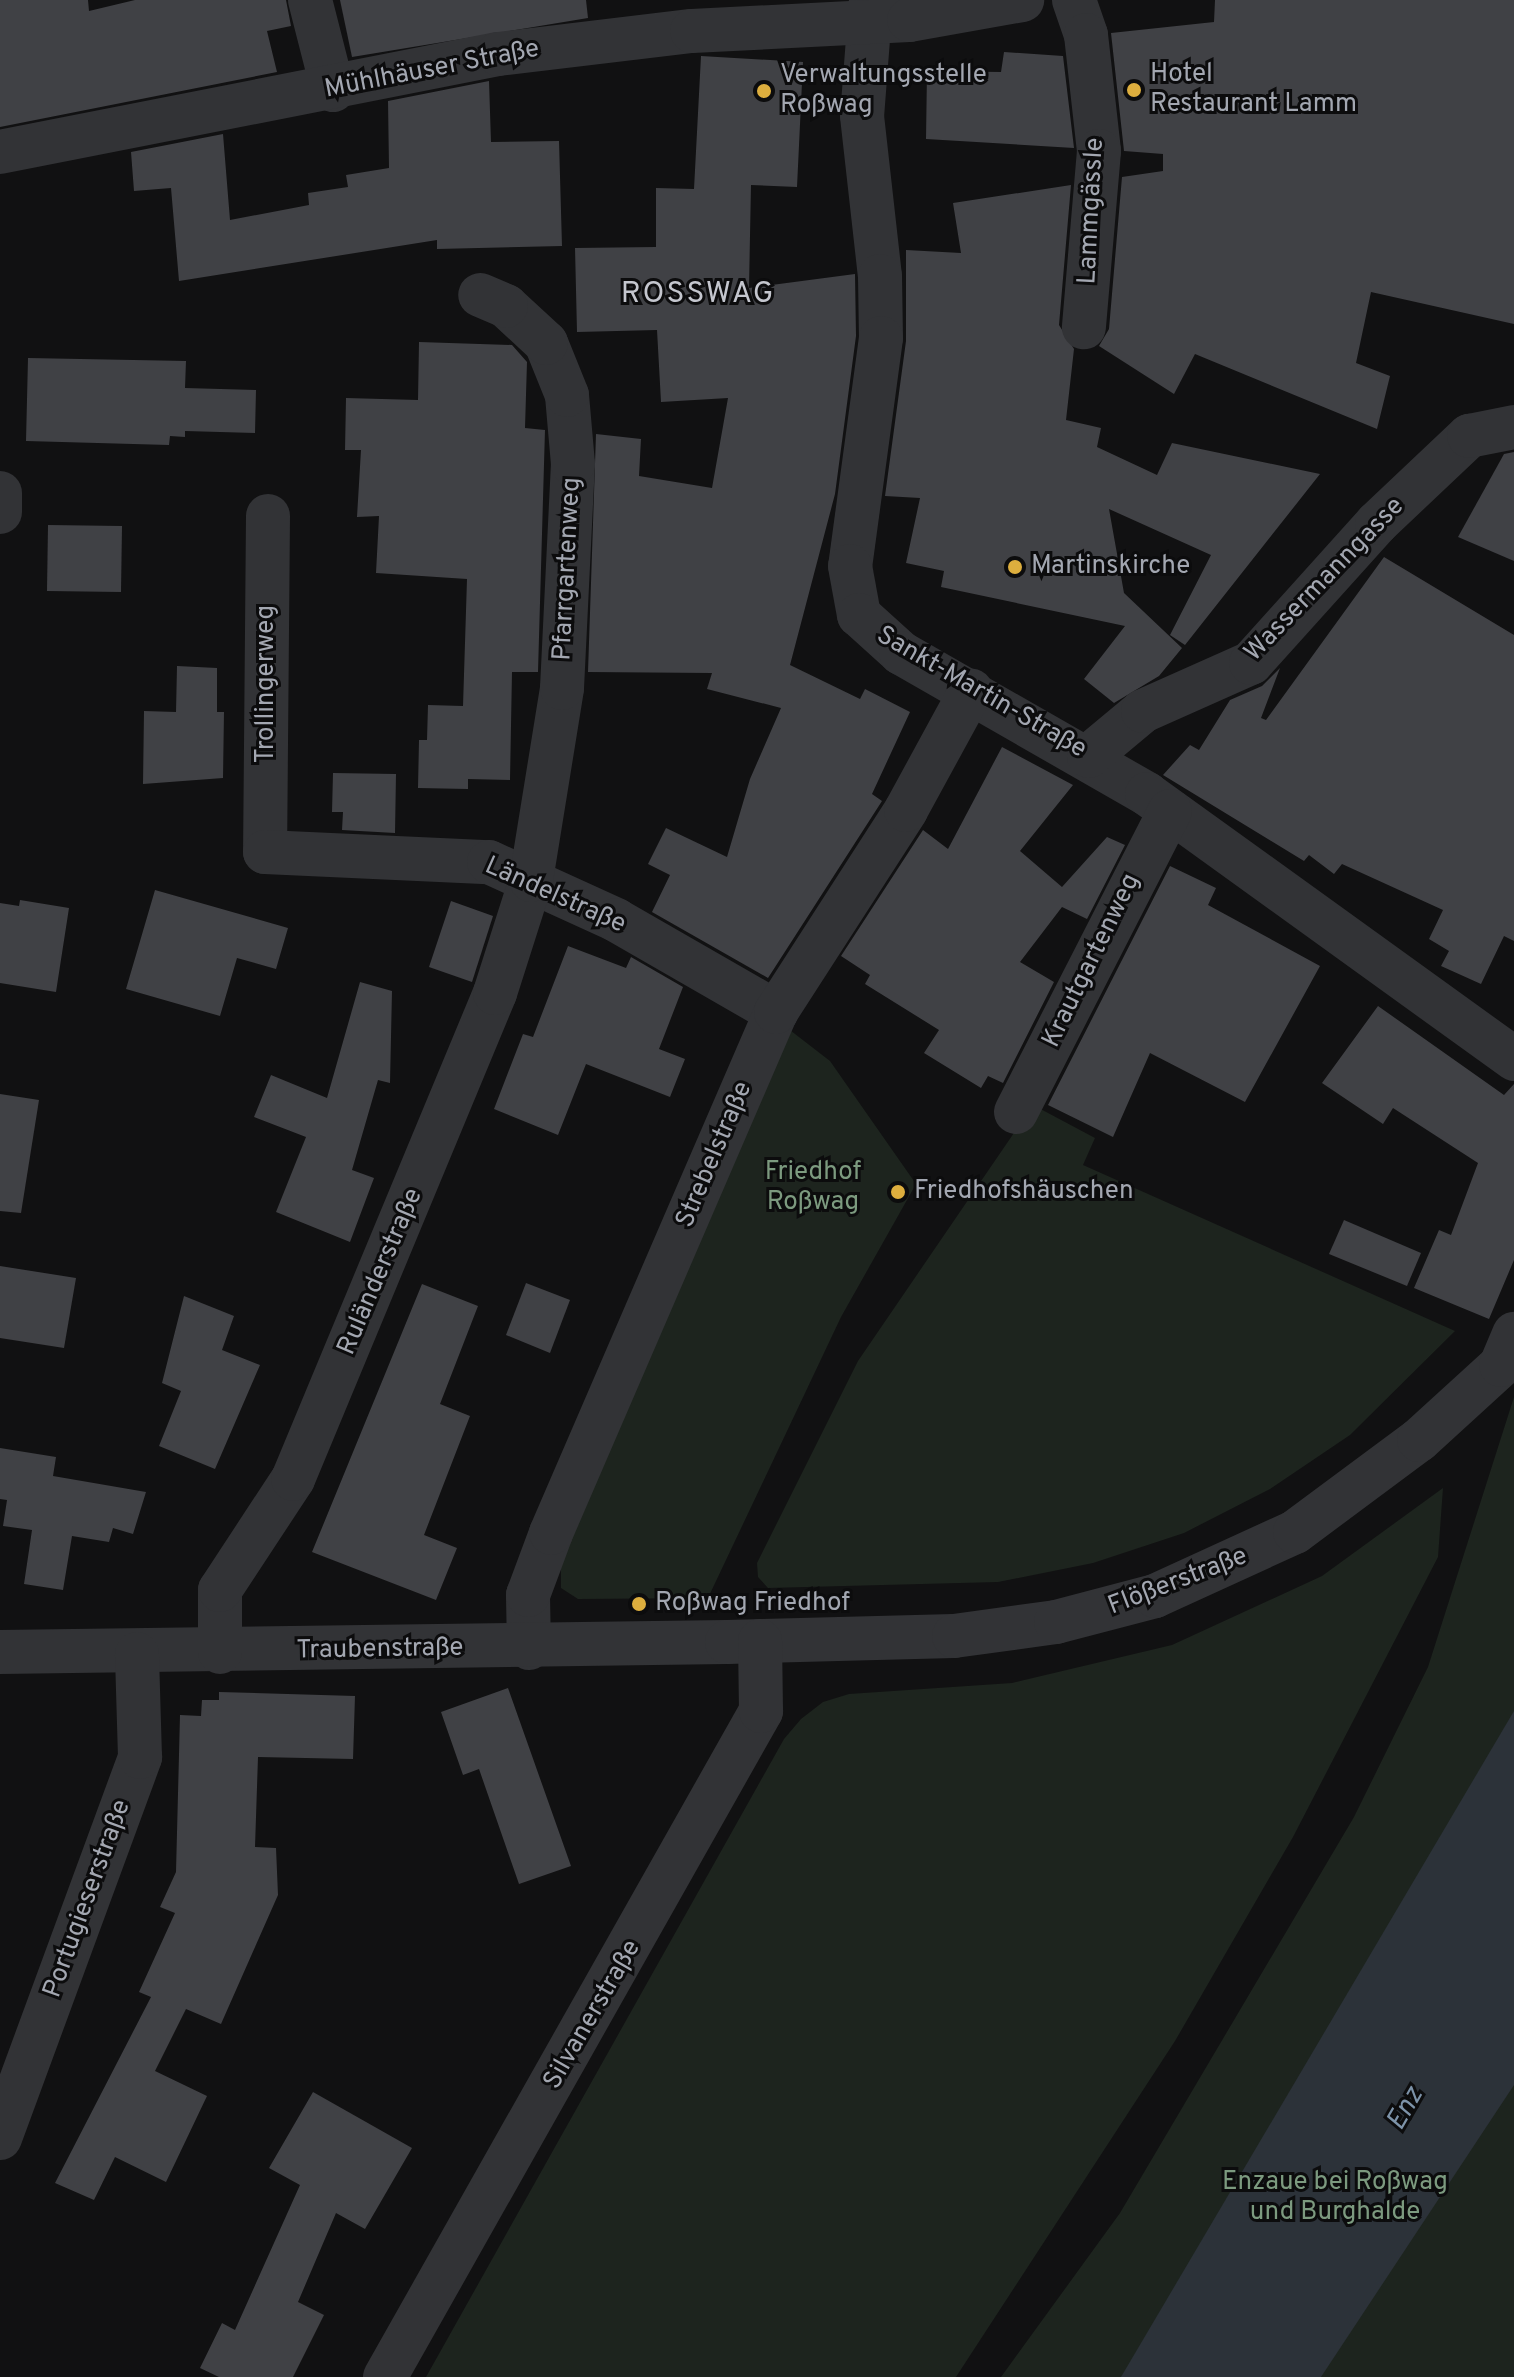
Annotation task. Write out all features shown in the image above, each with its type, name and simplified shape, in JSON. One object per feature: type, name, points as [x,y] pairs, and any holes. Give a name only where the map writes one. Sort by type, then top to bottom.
[{"type":"street","points":[[310,0],[333,90]]},
{"type":"street","name":"Mühlhäuser Straße","points":[[0,152],[559,45],[870,12],[1022,0]]},
{"type":"street","name":"Lammgässle","points":[[1074,0],[1086,35],[1099,151],[1084,327]]},
{"type":"street","name":"Sankt-Martin-Straße","points":[[870,12],[862,116],[880,276],[881,338],[851,591],[875,635],[1089,756],[1514,1059]]},
{"type":"street","name":"Pfarrgartenweg","points":[[480,295],[506,306],[546,343],[567,395],[573,464],[562,688],[531,880]]},
{"type":"street","name":"Wassermanngasse","points":[[1089,756],[1143,711],[1251,663],[1377,523],[1462,443],[1487,429],[1514,427]]},
{"type":"street","points":[[0,493],[0,512]]},
{"type":"street","name":"Trollingerweg","points":[[265,852],[268,516]]},
{"type":"street","name":"Strebelstraße","points":[[529,1648],[528,1595],[551,1533],[776,1012],[906,810],[971,691]]},
{"type":"street","name":"Krautgartenweg","points":[[1016,1112],[1170,811]]},
{"type":"street","name":"Ländelstraße","points":[[265,852],[473,861],[531,880],[776,1012]]},
{"type":"street","name":"Ruländerstraße","points":[[220,1652],[220,1590],[293,1479],[495,993],[531,880]]},
{"type":"street","name":"Flößerstraße","points":[[760,1641],[1005,1631],[1106,1611],[1203,1577],[1295,1532],[1380,1473],[1501,1365],[1514,1334]]},
{"type":"street","name":"Traubenstraße","points":[[0,1652],[137,1654],[760,1641]]},
{"type":"street","name":"Silvanerstraße","points":[[385,2377],[761,1711],[760,1641]]},
{"type":"street","name":"Portugieserstraße","points":[[0,2138],[140,1757],[137,1654]]},
{"type":"green space","name":"Friedhof Roßwag","points":[[786,1027],[830,1061],[916,1184],[841,1317],[708,1598],[578,1599],[561,1588],[561,1556]]},
{"type":"green space","points":[[1033,1105],[1095,1138],[1083,1165],[1455,1331],[1350,1435],[1270,1489],[1184,1533],[1093,1563],[998,1582],[768,1588],[758,1577],[757,1563],[858,1361]]},
{"type":"green space","name":"Enzaue bei Roßwag und Burghalde","points":[[1514,1397],[1514,2377],[1001,2377],[1120,2213],[1354,1817],[1428,1667]]},
{"type":"green space","points":[[1443,1488],[1438,1557],[1293,1837],[1175,2041],[956,2377],[426,2377],[784,1739],[801,1719],[823,1702],[849,1694],[1012,1683],[1172,1645],[1322,1576]]},
{"type":"water","name":"Enz","points":[[1514,1711],[1514,2085],[1321,2377],[1121,2377]]},
{"type":"building","points":[[0,0],[88,0],[89,11],[135,0],[286,0],[291,26],[267,31],[277,72],[0,127]]},
{"type":"building","points":[[340,0],[586,0],[588,18],[352,57]]},
{"type":"building","points":[[1215,0],[1514,0],[1514,324],[1371,292],[1356,363],[1390,376],[1377,429],[1195,354],[1174,394],[1099,346],[1109,329],[1122,177],[1163,171],[1163,154],[1124,151],[1111,33],[1214,22]]},
{"type":"building","points":[[1004,52],[1063,56],[1074,148],[926,139],[927,71],[1001,72]]},
{"type":"building","points":[[701,56],[803,62],[797,187],[751,185],[749,288],[855,274],[856,336],[835,494],[790,665],[860,699],[865,689],[910,712],[872,794],[882,801],[768,978],[652,912],[670,875],[648,864],[666,828],[727,857],[750,779],[781,708],[707,689],[712,673],[588,672],[596,434],[641,439],[639,476],[712,488],[728,398],[661,402],[657,330],[577,332],[575,248],[656,247],[656,188],[694,189]]},
{"type":"building","points":[[489,81],[491,142],[559,141],[562,246],[437,249],[437,240],[179,281],[171,188],[134,191],[131,152],[223,134],[230,220],[309,205],[308,193],[348,187],[346,175],[389,168],[388,101]]},
{"type":"building","points":[[1071,185],[1059,325],[1074,349],[1066,420],[1101,428],[1097,447],[1157,475],[1172,443],[1320,474],[1185,645],[1170,635],[1211,555],[1109,509],[1124,593],[1182,648],[1159,676],[1114,703],[1084,679],[1125,626],[941,587],[944,571],[906,563],[920,498],[885,496],[906,341],[906,250],[961,253],[953,203]]},
{"type":"building","points":[[419,342],[512,345],[527,362],[525,428],[545,430],[538,672],[512,672],[510,780],[468,779],[468,789],[418,788],[419,740],[427,740],[428,705],[463,706],[467,579],[376,573],[379,516],[357,517],[361,450],[345,450],[346,398],[418,400]]},
{"type":"building","points":[[28,358],[186,361],[185,388],[256,390],[255,433],[185,431],[185,437],[170,436],[169,445],[26,441]]},
{"type":"building","points":[[1514,452],[1514,561],[1458,537],[1504,454]]},
{"type":"building","points":[[48,525],[122,526],[121,592],[47,591]]},
{"type":"building","points":[[1384,557],[1514,635],[1514,941],[1504,936],[1481,984],[1441,966],[1449,951],[1429,939],[1443,910],[1342,864],[1334,874],[1309,855],[1304,861],[1163,775],[1190,745],[1199,750],[1230,700],[1262,686],[1280,668],[1261,718],[1266,720]]},
{"type":"building","points":[[177,666],[217,668],[217,712],[224,712],[223,778],[143,784],[144,711],[176,712]]},
{"type":"building","points":[[1002,747],[1073,785],[1020,851],[1062,887],[1107,837],[1125,845],[1087,919],[1062,907],[1020,962],[1054,982],[1003,1083],[988,1076],[981,1088],[924,1053],[939,1030],[865,984],[870,975],[841,956],[923,830],[948,849]]},
{"type":"building","points":[[333,773],[396,774],[395,833],[342,830],[343,812],[332,812]]},
{"type":"building","points":[[1170,866],[1216,888],[1208,905],[1320,966],[1245,1102],[1150,1053],[1113,1137],[1048,1105]]},
{"type":"building","points":[[155,890],[288,928],[276,969],[237,958],[220,1016],[126,989]]},
{"type":"building","points":[[20,900],[69,908],[56,992],[0,983],[0,903],[19,906]]},
{"type":"building","points":[[451,901],[493,916],[472,982],[429,967]]},
{"type":"building","points":[[568,946],[626,968],[631,957],[683,987],[659,1049],[685,1059],[670,1097],[586,1064],[558,1135],[494,1109],[523,1034],[533,1037]]},
{"type":"building","points":[[360,982],[392,991],[390,1083],[378,1080],[352,1170],[374,1178],[350,1242],[276,1212],[306,1137],[254,1117],[271,1075],[327,1098]]},
{"type":"building","points":[[1378,1006],[1504,1095],[1514,1084],[1514,1260],[1489,1319],[1414,1288],[1439,1230],[1451,1235],[1478,1163],[1393,1108],[1383,1124],[1322,1083]]},
{"type":"building","points":[[0,1094],[39,1100],[21,1213],[0,1211]]},
{"type":"building","points":[[1344,1220],[1421,1253],[1407,1286],[1329,1254]]},
{"type":"building","points":[[0,1266],[76,1278],[64,1348],[0,1338]]},
{"type":"building","points":[[526,1283],[570,1300],[550,1353],[506,1335]]},
{"type":"building","points":[[422,1284],[478,1306],[440,1404],[470,1416],[424,1535],[457,1548],[436,1600],[312,1552]]},
{"type":"building","points":[[184,1296],[234,1316],[222,1350],[260,1365],[215,1469],[159,1446],[181,1391],[162,1383]]},
{"type":"building","points":[[0,1448],[56,1457],[53,1476],[146,1492],[133,1534],[113,1528],[109,1542],[72,1536],[63,1590],[24,1584],[32,1530],[3,1526],[7,1500],[0,1499]]},
{"type":"building","points":[[508,1688],[571,1866],[519,1884],[479,1769],[463,1775],[441,1712]]},
{"type":"building","points":[[219,1692],[355,1696],[353,1759],[258,1757],[255,1847],[276,1848],[278,1895],[221,2024],[186,2009],[155,2071],[207,2096],[166,2182],[115,2157],[94,2200],[55,2183],[151,1997],[139,1992],[175,1913],[160,1907],[176,1872],[180,1715],[201,1716],[202,1700],[219,1700]]},
{"type":"building","points":[[313,2092],[412,2148],[365,2229],[336,2213],[298,2302],[324,2315],[293,2377],[219,2377],[200,2368],[222,2323],[235,2330],[300,2185],[269,2168]]},
{"type":"place","name":"Hotel Restaurant Lamm","points":[[1134,90]]},
{"type":"place","name":"Verwaltungsstelle Roßwag","points":[[764,91]]},
{"type":"place","name":"Martinskirche","points":[[1015,567]]},
{"type":"place","name":"Friedhofshäuschen","points":[[898,1192]]},
{"type":"place","name":"Roßwag Friedhof","points":[[639,1604]]},
{"type":"district","name":"ROSSWAG","points":[[698,295]]}]
